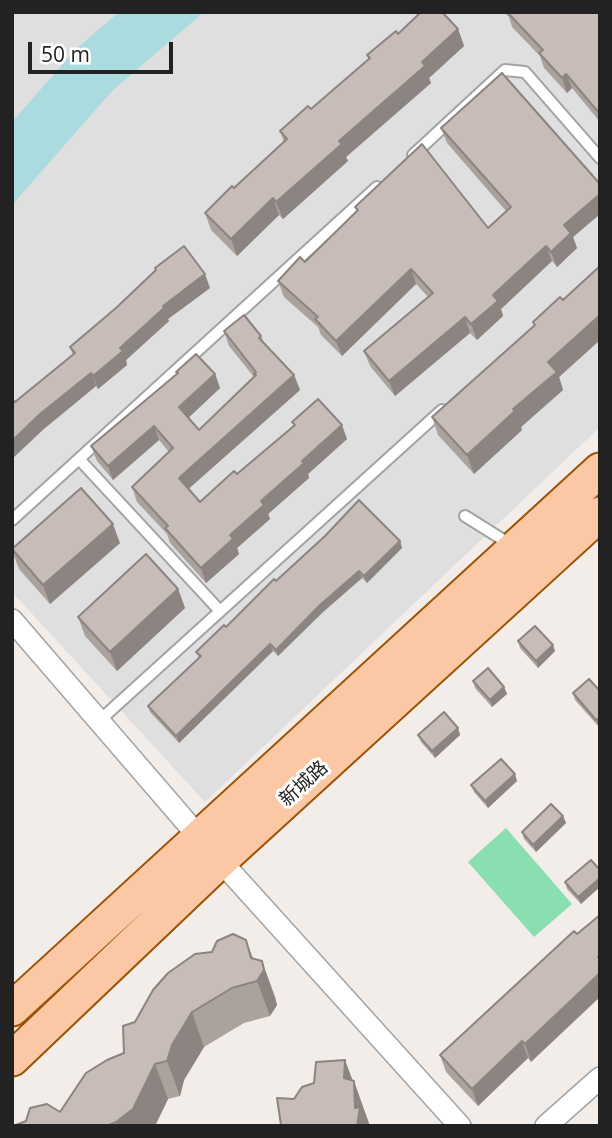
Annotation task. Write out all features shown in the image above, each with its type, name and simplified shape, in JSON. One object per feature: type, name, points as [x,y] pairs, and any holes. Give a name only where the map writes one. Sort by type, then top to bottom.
[{"type":"main road","name":"新城路","points":[[12,1059],[210,849],[515,548],[600,470]]},
{"type":"main road","name":"新城路","points":[[12,1009],[210,849],[600,514]]},
{"type":"street","points":[[12,620],[210,849],[460,1126]]},
{"type":"street","points":[[550,1124],[600,1078]]},
{"type":"lane","points":[[405,162],[505,70],[525,72],[600,158]]},
{"type":"lane","points":[[12,520],[384,180]]},
{"type":"lane","points":[[99,721],[455,398]]},
{"type":"lane","points":[[79,459],[220,611]]},
{"type":"lane","points":[[465,516],[515,548]]},
{"type":"shaded area","points":[[12,12],[600,12],[600,427],[205,802],[12,592]]},
{"type":"green space","points":[[506,828],[572,904],[534,937],[468,862]]},
{"type":"water","points":[[119,12],[204,12],[112,91],[12,205],[12,122],[77,48]]},
{"type":"building","points":[[421,12],[442,12],[458,29],[422,62],[425,66],[339,141],[342,144],[276,202],[273,198],[231,239],[205,213],[287,139],[280,131],[308,106],[311,109],[370,58],[367,55],[396,31],[398,34]]},
{"type":"building","points":[[507,12],[600,12],[600,114],[566,74],[562,78],[539,53],[543,50]]},
{"type":"building","points":[[502,73],[600,184],[600,194],[564,225],[571,233],[551,252],[546,246],[493,295],[498,301],[471,324],[465,317],[389,381],[364,351],[433,293],[411,269],[336,341],[315,319],[318,317],[278,281],[300,257],[305,262],[358,210],[355,207],[422,144],[488,228],[511,207],[441,128]]},
{"type":"building","points":[[184,246],[205,274],[163,306],[164,308],[120,348],[123,351],[40,414],[12,441],[12,399],[15,402],[75,353],[70,347],[116,308],[156,270],[155,268]]},
{"type":"building","points":[[600,266],[600,317],[548,362],[557,372],[513,409],[515,411],[467,455],[432,417],[535,325],[533,322],[560,297],[563,300]]},
{"type":"building","points":[[244,315],[261,336],[259,338],[294,375],[179,478],[200,502],[234,471],[237,474],[295,425],[292,422],[318,399],[342,425],[261,501],[264,505],[230,535],[233,539],[201,568],[165,528],[168,526],[132,487],[173,448],[154,426],[108,466],[91,446],[178,373],[176,372],[196,354],[215,374],[179,407],[199,430],[256,375],[224,331]]},
{"type":"building","points":[[81,488],[113,524],[43,585],[12,549]]},
{"type":"building","points":[[359,500],[400,541],[364,576],[359,571],[320,605],[276,650],[270,644],[176,736],[148,706],[201,656],[196,652],[224,625],[226,627],[274,579],[276,581],[325,536]]},
{"type":"building","points":[[146,554],[178,589],[110,652],[78,617]]},
{"type":"building","points":[[535,626],[553,645],[536,661],[518,641]]},
{"type":"building","points":[[488,668],[504,687],[490,700],[473,681]]},
{"type":"building","points":[[589,679],[600,691],[600,717],[596,720],[573,693]]},
{"type":"building","points":[[444,712],[458,728],[432,751],[418,735]]},
{"type":"building","points":[[501,759],[515,774],[485,801],[471,785]]},
{"type":"building","points":[[551,804],[563,816],[533,845],[522,832]]},
{"type":"building","points":[[591,860],[600,870],[600,878],[578,897],[565,882]]},
{"type":"building","points":[[600,915],[600,973],[525,1044],[522,1041],[472,1089],[440,1055],[574,931],[577,934]]},
{"type":"building","points":[[233,934],[246,940],[251,958],[262,961],[264,970],[257,981],[232,988],[192,1012],[172,1045],[167,1061],[155,1064],[133,1109],[107,1126],[13,1126],[26,1121],[30,1108],[47,1104],[60,1112],[86,1073],[124,1053],[123,1026],[135,1022],[153,990],[168,973],[195,954],[212,952],[217,941]]},
{"type":"building","points":[[345,1060],[344,1078],[354,1081],[355,1108],[360,1107],[357,1126],[281,1125],[277,1098],[294,1099],[302,1087],[314,1083],[316,1062]]}]
